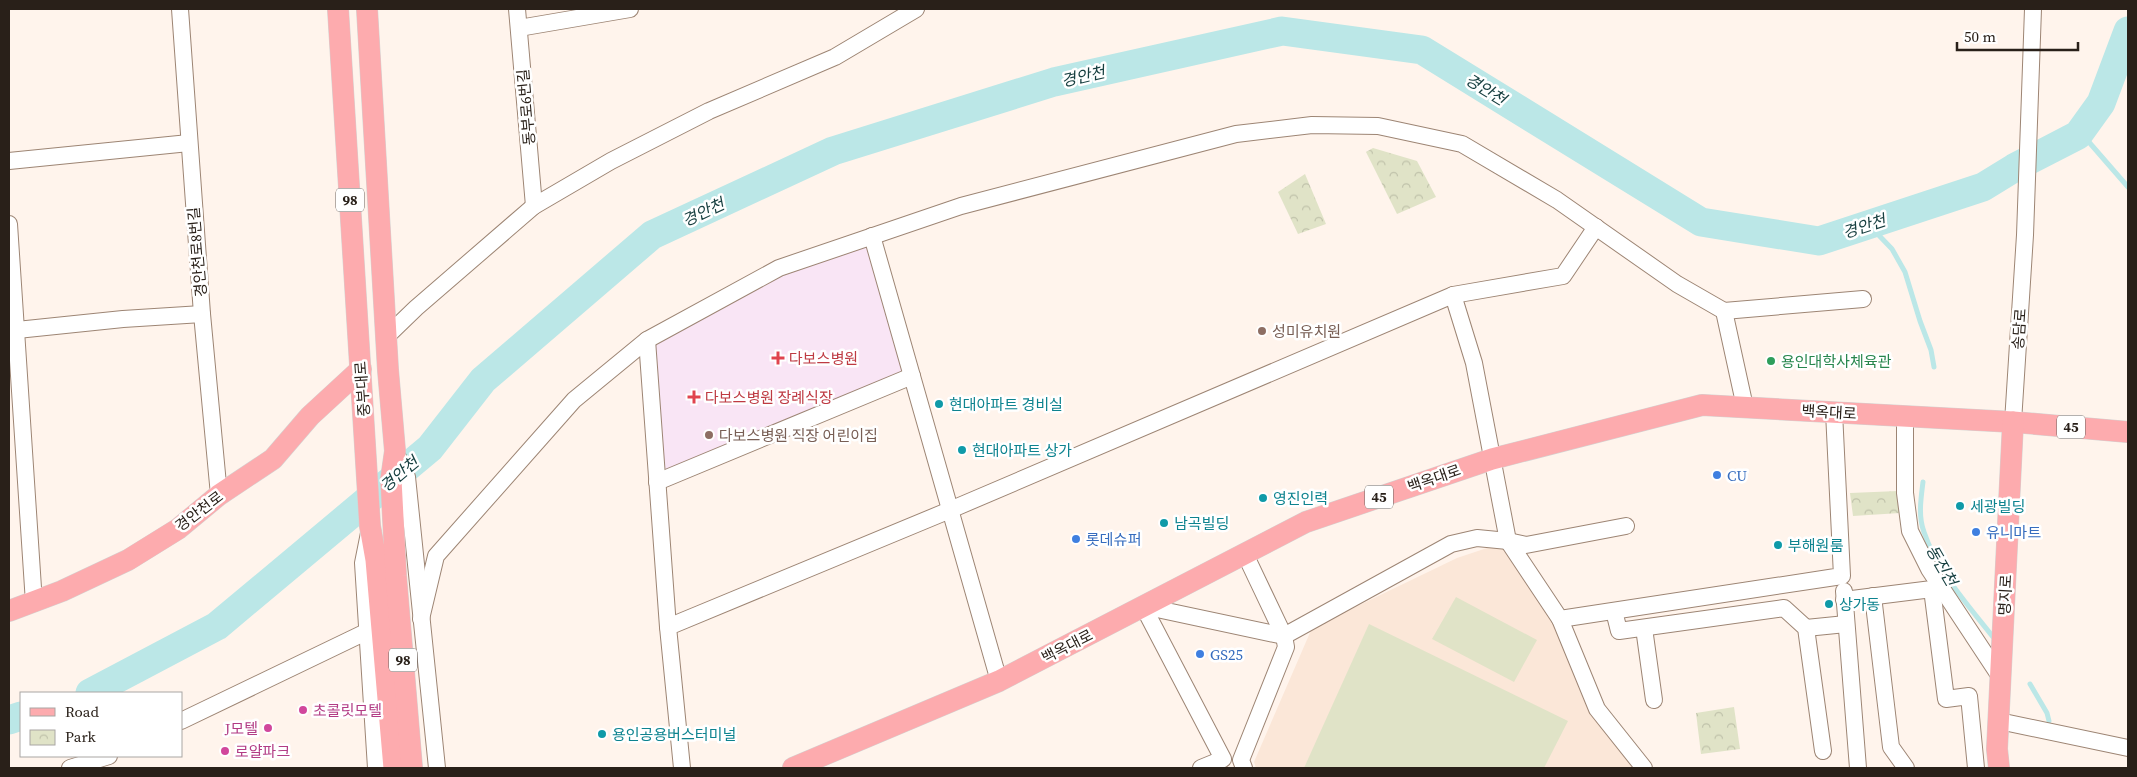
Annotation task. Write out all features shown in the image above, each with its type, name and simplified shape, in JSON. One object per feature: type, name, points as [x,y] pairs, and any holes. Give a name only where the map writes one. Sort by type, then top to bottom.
[{"type":"main road","name":"중부대로","points":[[338,9],[361,369],[373,598],[400,746],[412,768]]},
{"type":"main road","name":"중부대로","points":[[367,9],[388,370],[395,451],[391,479],[396,576],[400,746],[394,768]]},
{"type":"main road","name":"경안천로","points":[[9,610],[34,603],[128,560],[178,529],[219,496],[273,459],[310,416],[361,369]]},
{"type":"main road","name":"백옥대로","points":[[793,768],[999,681],[1306,522],[1492,459],[1702,405],[2013,422],[2128,432]]},
{"type":"main road","name":"명지로","points":[[1999,768],[1999,721],[2013,422]]},
{"type":"street","name":"경안천로8번길","points":[[180,9],[202,314],[219,496]]},
{"type":"street","name":"동부로6번길","points":[[517,9],[534,206]]},
{"type":"street","points":[[518,28],[630,9]]},
{"type":"street","points":[[386,337],[416,308],[534,206],[709,111],[835,58],[916,9]]},
{"type":"street","name":"송담로","points":[[2013,422],[2025,235],[2033,9]]},
{"type":"street","points":[[421,619],[436,556],[574,400],[647,340],[779,268],[961,206],[1236,134],[1312,125],[1378,126],[1462,144],[1557,200],[1677,284],[1724,311],[1863,300]]},
{"type":"street","points":[[9,161],[189,143]]},
{"type":"street","points":[[9,224],[13,327],[34,603]]},
{"type":"street","points":[[668,627],[950,510],[1453,295],[1563,276],[1596,227]]},
{"type":"street","points":[[872,236],[999,681]]},
{"type":"street","points":[[1453,295],[1474,363],[1508,541],[1560,619],[1597,709],[1644,768]]},
{"type":"street","points":[[1724,311],[1744,407]]},
{"type":"street","points":[[13,327],[202,314]]},
{"type":"street","points":[[647,340],[668,627],[682,768]]},
{"type":"street","points":[[658,482],[912,376]]},
{"type":"street","points":[[1834,412],[1842,576],[1858,768]]},
{"type":"street","points":[[1905,416],[1905,493],[1910,531],[1929,569],[2001,678]]},
{"type":"street","points":[[395,451],[407,477],[437,767]]},
{"type":"street","points":[[1143,606],[1284,636],[1451,544],[1477,538],[1526,545],[1626,526]]},
{"type":"street","points":[[1244,554],[1284,636],[1286,647],[1241,760],[1244,768]]},
{"type":"street","points":[[1560,619],[1842,576]]},
{"type":"street","points":[[1844,600],[1932,589],[1946,699],[1969,696],[1976,768]]},
{"type":"street","points":[[1873,596],[1891,747],[1906,768]]},
{"type":"street","points":[[373,598],[368,631],[376,768]]},
{"type":"street","points":[[1143,606],[1223,759],[1201,768]]},
{"type":"street","points":[[1614,611],[1619,631],[1784,608],[1806,628],[1824,751]]},
{"type":"street","points":[[1806,628],[1846,624]]},
{"type":"street","points":[[1644,628],[1654,700]]},
{"type":"street","points":[[182,721],[368,631]]},
{"type":"street","points":[[1999,721],[2128,748]]},
{"type":"street","points":[[70,768],[106,757]]},
{"type":"shaded area","name":"다보스병원","points":[[872,236],[912,376],[657,482],[647,340],[779,268]]},
{"type":"shaded area","points":[[1508,541],[1560,619],[1597,709],[1642,768],[1256,768],[1254,762],[1312,628],[1457,558]]},
{"type":"green space","points":[[1373,148],[1417,161],[1436,197],[1397,214],[1366,152]]},
{"type":"green space","points":[[1305,174],[1326,224],[1298,234],[1278,192]]},
{"type":"green space","points":[[1898,491],[1900,513],[1853,516],[1850,493]]},
{"type":"green space","points":[[1456,597],[1537,640],[1514,682],[1432,639]]},
{"type":"green space","points":[[1369,624],[1568,721],[1544,768],[1304,768]]},
{"type":"green space","points":[[1734,707],[1740,749],[1701,754],[1696,713]]},
{"type":"waterway","name":"경안천","points":[[92,692],[217,626],[430,448],[483,380],[652,235],[833,151],[1054,82],[1282,31],[1422,50],[1701,222],[1819,241],[1983,187],[2014,168],[2078,135],[2101,103],[2128,31]]},
{"type":"waterway","points":[[2078,135],[2088,141],[2128,187]]},
{"type":"waterway","name":"동진천","points":[[1869,225],[1892,249],[1905,272],[1931,350],[1934,367]]},
{"type":"waterway","name":"동진천","points":[[1923,482],[1920,507],[1921,520],[1930,546],[1945,574],[1993,637]]},
{"type":"waterway","name":"동진천","points":[[2030,684],[2047,713],[2049,721]]},
{"type":"waterway","name":"경안천","points":[[9,720],[20,716]]},
{"type":"place","name":"성미유치원","points":[[1262,331]]},
{"type":"place","name":"다보스병원","points":[[778,358]]},
{"type":"place","name":"용인대학사체육관","points":[[1771,361]]},
{"type":"place","name":"다보스병원 장례식장","points":[[694,397]]},
{"type":"place","name":"현대아파트 경비실","points":[[939,404]]},
{"type":"place","name":"다보스병원 직장 어린이집","points":[[709,435]]},
{"type":"place","name":"현대아파트 상가","points":[[962,450]]},
{"type":"place","name":"CU","points":[[1717,475]]},
{"type":"place","name":"영진인력","points":[[1263,498]]},
{"type":"place","name":"세광빌딩","points":[[1960,506]]},
{"type":"place","name":"남곡빌딩","points":[[1164,523]]},
{"type":"place","name":"유니마트","points":[[1976,532]]},
{"type":"place","name":"롯데슈퍼","points":[[1076,539]]},
{"type":"place","name":"부해원룸","points":[[1778,545]]},
{"type":"place","name":"상가동","points":[[1829,604]]},
{"type":"place","name":"GS25","points":[[1200,654]]},
{"type":"place","name":"초콜릿모텔","points":[[303,710]]},
{"type":"place","name":"J모텔","points":[[268,728]]},
{"type":"place","name":"용인공용버스터미널","points":[[602,734]]},
{"type":"place","name":"로얄파크","points":[[225,751]]}]
